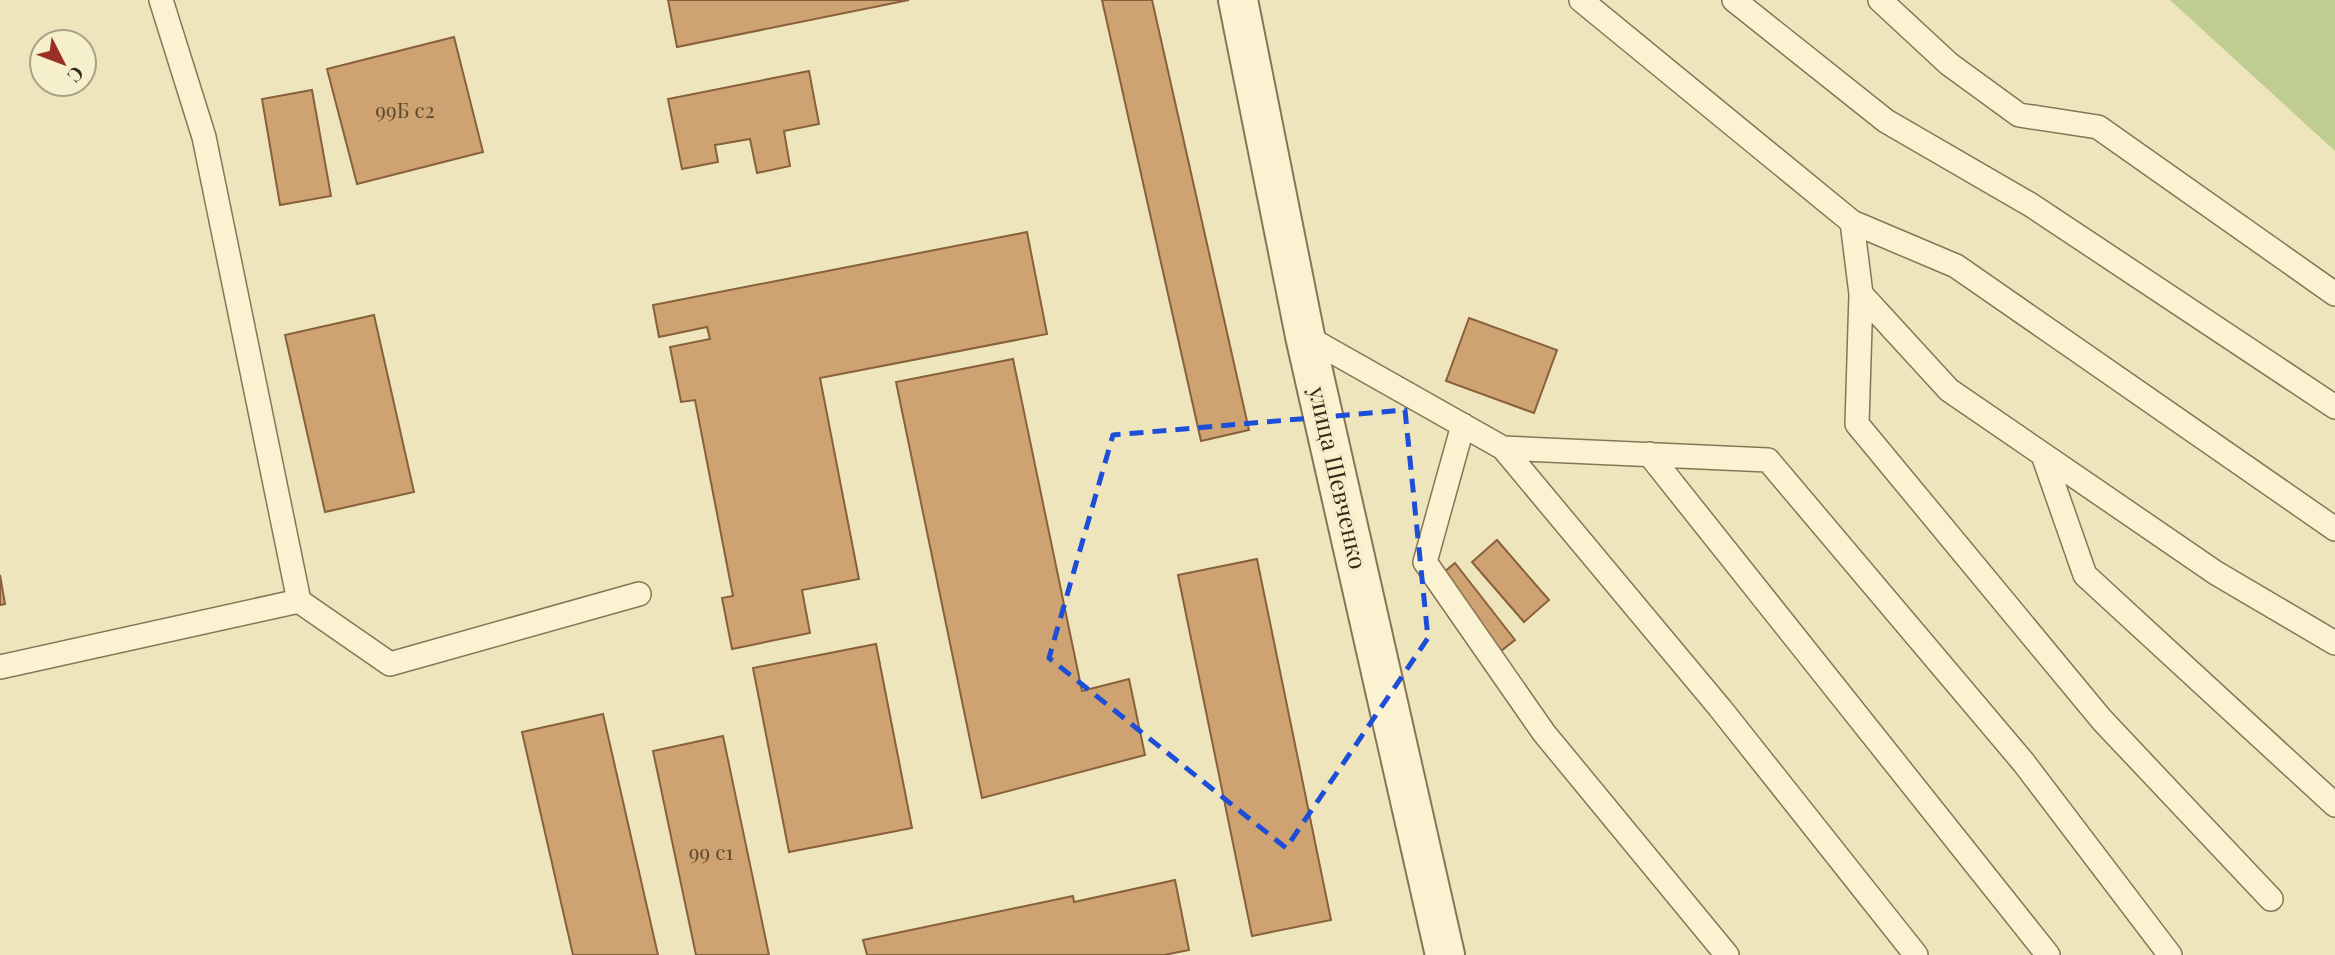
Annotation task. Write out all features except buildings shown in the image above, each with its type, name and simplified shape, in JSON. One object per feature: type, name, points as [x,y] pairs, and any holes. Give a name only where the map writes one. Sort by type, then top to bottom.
[{"type":"street","name":"улица Шевченко","points":[[1238,0],[1305,336],[1446,955]]},
{"type":"lane","points":[[161,0],[204,137],[299,601],[390,664],[639,594]]},
{"type":"lane","points":[[1581,0],[1852,222],[1955,266],[2335,529]]},
{"type":"lane","points":[[1734,0],[1886,121],[2031,205],[2335,407]]},
{"type":"lane","points":[[1880,0],[1950,64],[2019,115],[2098,127],[2335,294]]},
{"type":"lane","points":[[1852,222],[1861,294],[1857,424],[2102,720],[2271,898]]},
{"type":"lane","points":[[1861,294],[1949,390],[2216,573],[2335,643]]},
{"type":"lane","points":[[1305,336],[1503,448],[1720,708],[1916,955]]},
{"type":"lane","points":[[1464,425],[1425,562],[1544,733],[1727,955]]},
{"type":"lane","points":[[1503,448],[1768,460],[2024,763],[2171,955]]},
{"type":"lane","points":[[1649,454],[2048,955]]},
{"type":"lane","points":[[2043,455],[2085,575],[2335,805]]},
{"type":"lane","points":[[0,667],[299,601]]},
{"type":"highlighted area","points":[[1405,410],[1428,638],[1286,848],[1049,658],[1113,435]]},
{"type":"green space","points":[[2170,0],[2335,0],[2335,151]]}]
